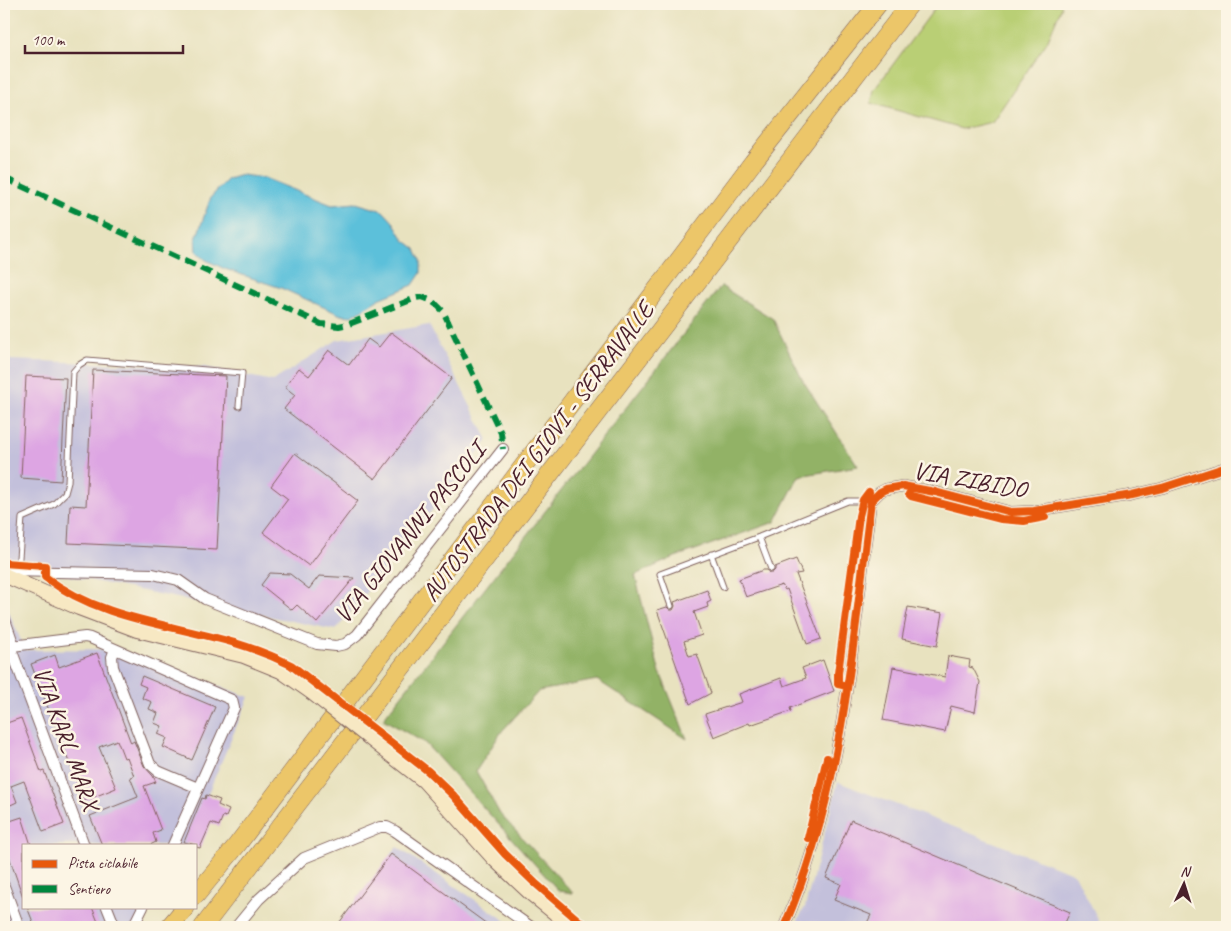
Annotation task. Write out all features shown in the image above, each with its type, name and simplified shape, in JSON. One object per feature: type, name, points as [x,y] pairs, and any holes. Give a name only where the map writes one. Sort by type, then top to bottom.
[{"type":"highway","name":"AUTOSTRADA DEI GIOVI - SERRAVALLE","points":[[198,892],[237,845],[753,162],[878,4]]},
{"type":"highway","name":"AUTOSTRADA DEI GIOVI - SERRAVALLE","points":[[203,927],[910,4]]},
{"type":"highway","points":[[170,927],[185,908]]},
{"type":"main road","points":[[4,575],[79,608]]},
{"type":"main road","points":[[4,582],[137,630],[244,656],[281,671],[311,692],[424,781],[494,859],[529,892],[572,927]]},
{"type":"street","name":"VIA GIOVANNI PASCOLI","points":[[4,575],[9,571],[18,571],[164,576],[178,580],[205,599],[317,644],[336,646],[345,644],[356,635],[503,449]]},
{"type":"street","name":"VIA ZIBIDO","points":[[871,501],[886,489],[903,486],[935,492],[1011,512],[1034,511],[1132,496],[1227,467]]},
{"type":"street","points":[[784,927],[805,872],[829,792],[841,731],[871,501]]},
{"type":"street","points":[[4,616],[9,646],[85,637],[232,700],[234,708],[173,844]]},
{"type":"street","name":"VIA KARL MARX","points":[[9,646],[84,844]]},
{"type":"street","points":[[115,649],[112,657],[113,666],[150,764],[158,772],[198,788]]},
{"type":"street","points":[[236,927],[259,899],[304,858],[380,827],[395,831],[531,927]]},
{"type":"street","points":[[4,886],[19,927]]},
{"type":"street","points":[[107,908],[114,927]]},
{"type":"street","points":[[133,927],[142,908]]},
{"type":"lane","points":[[18,571],[22,518],[54,504],[65,493],[68,482],[73,372],[79,365],[87,360],[242,372],[239,406]]},
{"type":"lane","points":[[671,606],[660,574],[848,501],[871,501]]},
{"type":"lane","points":[[759,537],[771,569]]},
{"type":"lane","points":[[711,554],[723,587]]},
{"type":"shaded area","points":[[429,325],[488,440],[336,630],[25,567],[4,560],[4,326],[10,360],[205,367],[273,381],[337,340]]},
{"type":"shaded area","points":[[4,602],[25,650],[117,649],[249,697],[186,844],[22,844],[22,908],[152,908],[138,927],[4,927]]},
{"type":"shaded area","points":[[838,782],[1075,874],[1102,927],[794,927],[805,907]]},
{"type":"shaded area","points":[[397,847],[515,927],[335,927]]},
{"type":"green space","points":[[938,4],[1059,4],[1062,6],[1047,42],[992,122],[962,129],[871,103],[874,90]]},
{"type":"green space","points":[[721,286],[773,319],[802,379],[858,466],[799,476],[775,522],[675,557],[635,575],[659,670],[687,739],[597,680],[539,691],[502,731],[476,771],[500,814],[573,893],[559,891],[425,743],[383,719]]},
{"type":"water","points":[[242,175],[264,178],[332,205],[356,203],[383,211],[394,223],[404,240],[416,249],[421,260],[421,273],[413,285],[379,299],[352,316],[341,315],[281,288],[225,269],[206,260],[197,252],[196,239],[211,197],[228,179]]},
{"type":"building","points":[[391,332],[452,378],[375,479],[284,409],[295,395],[285,387],[299,368],[309,376],[329,350],[349,365],[368,339],[379,347]]},
{"type":"building","points":[[93,370],[226,376],[217,550],[68,543],[70,505],[86,506]]},
{"type":"building","points":[[26,376],[66,378],[61,481],[21,478]]},
{"type":"building","points":[[295,453],[358,501],[309,566],[263,532],[288,499],[271,486]]},
{"type":"building","points":[[796,559],[802,573],[796,574],[821,639],[807,644],[787,589],[785,590],[782,585],[746,597],[739,579],[763,570],[772,573],[775,567]]},
{"type":"building","points":[[270,573],[290,574],[309,589],[319,576],[354,578],[317,623],[297,605],[292,610],[261,585]]},
{"type":"building","points":[[707,590],[711,601],[707,603],[708,607],[694,612],[702,635],[684,641],[689,656],[697,654],[711,693],[690,704],[657,610],[667,607],[673,610],[674,602]]},
{"type":"building","points":[[908,607],[943,613],[937,646],[902,639]]},
{"type":"building","points":[[97,653],[131,743],[134,741],[144,766],[156,782],[144,786],[161,830],[153,833],[156,842],[152,844],[102,844],[90,816],[138,797],[130,777],[134,776],[127,757],[124,758],[117,740],[99,747],[116,788],[84,801],[31,664],[55,655],[59,667]]},
{"type":"building","points":[[948,656],[970,660],[969,667],[973,668],[980,682],[975,712],[951,706],[945,732],[883,720],[893,667],[945,677]]},
{"type":"building","points":[[823,660],[834,691],[790,708],[791,711],[750,725],[749,723],[714,737],[705,714],[742,702],[739,694],[781,678],[784,686],[806,678],[802,668]]},
{"type":"building","points":[[142,676],[215,707],[192,760],[163,747],[167,738],[158,734],[162,726],[154,723],[158,713],[149,709],[152,702],[142,698],[146,687],[139,684]]},
{"type":"building","points":[[21,718],[41,772],[44,771],[64,824],[43,832],[24,781],[11,786],[17,802],[4,808],[4,724]]},
{"type":"building","points":[[206,795],[220,800],[218,805],[229,810],[226,817],[223,816],[219,826],[211,823],[200,848],[198,848],[198,844],[184,842],[202,798],[205,799]]},
{"type":"building","points":[[22,817],[31,844],[22,844],[22,894],[4,842],[4,823]]},
{"type":"building","points":[[851,820],[1070,912],[1063,927],[865,927],[871,915],[834,900],[841,884],[826,878]]},
{"type":"building","points":[[391,854],[491,927],[336,927]]},
{"type":"building","points":[[27,908],[92,908],[100,927],[35,927]]},
{"type":"marked path","points":[[4,178],[321,324],[339,326],[349,324],[416,298],[422,297],[430,300],[443,311],[501,433],[503,449]]},
{"type":"cycle path","points":[[784,927],[804,876],[820,823],[832,771],[851,664],[871,501],[886,489],[903,486],[935,492],[1011,512],[1034,511],[1132,495],[1162,488],[1227,467]]},
{"type":"cycle path","points":[[847,686],[838,684],[838,673],[859,516],[863,500],[869,492]]},
{"type":"cycle path","points":[[909,494],[1001,519],[1024,521],[1045,517]]},
{"type":"cycle path","points":[[4,563],[45,566],[45,577],[66,591],[89,602],[136,619],[235,643],[291,665],[428,771],[453,795],[505,854],[586,927]]},
{"type":"cycle path","points":[[808,838],[827,758]]}]
